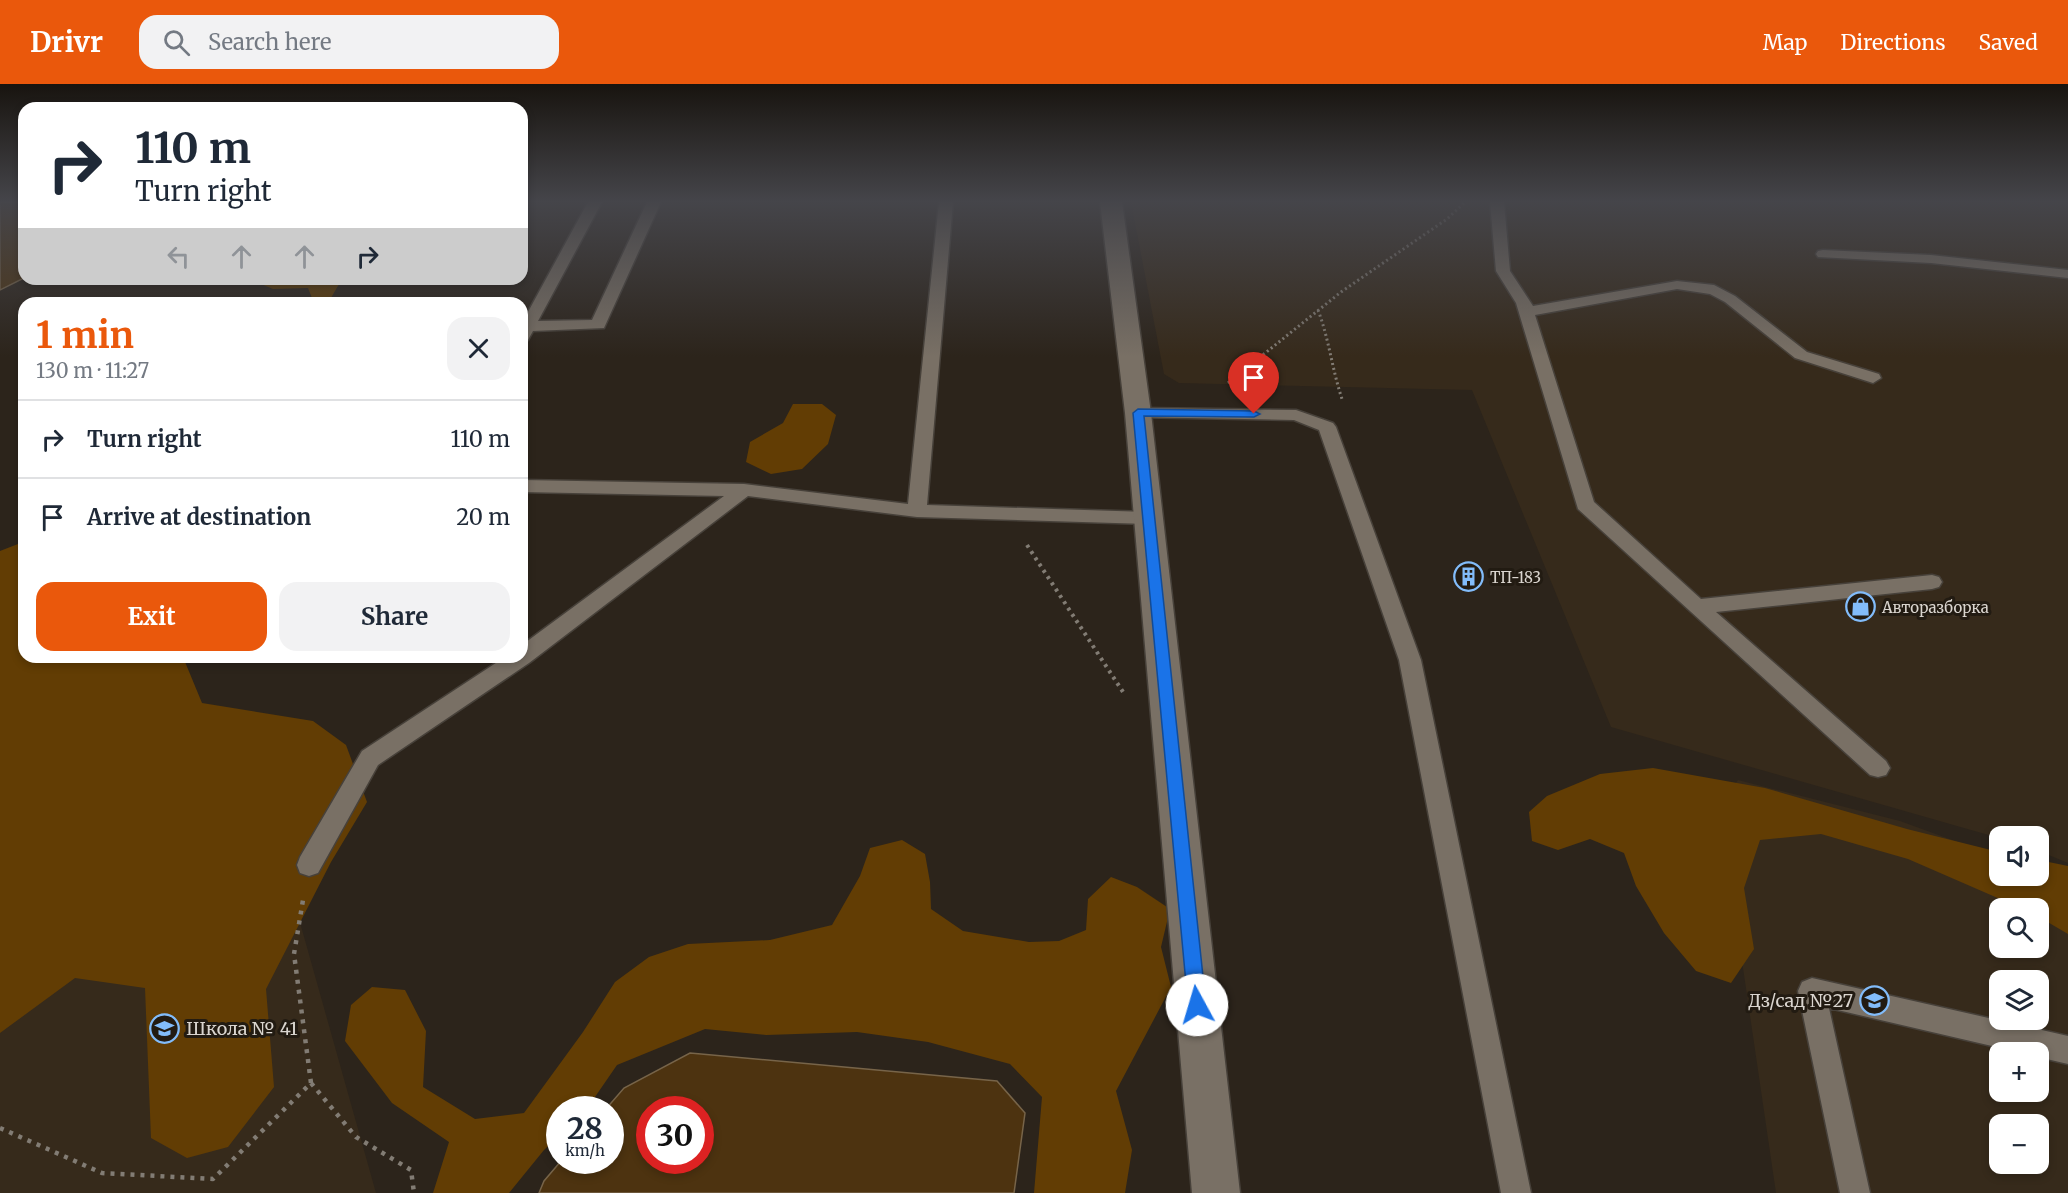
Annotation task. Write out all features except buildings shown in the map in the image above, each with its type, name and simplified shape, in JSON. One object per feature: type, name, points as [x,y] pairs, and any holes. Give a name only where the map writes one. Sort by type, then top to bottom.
[{"type":"street","points":[[1118,254],[1138,413],[1216,1193]]},
{"type":"lane","points":[[528,326],[567,254]]},
{"type":"lane","points":[[528,332],[598,325],[630,254]]},
{"type":"lane","points":[[917,512],[941,254]]},
{"type":"lane","points":[[1502,254],[1503,271],[1527,312],[1585,505],[1878,768]]},
{"type":"lane","points":[[1823,254],[1931,259],[2068,274]]},
{"type":"lane","points":[[1527,312],[1677,285],[1714,290],[1730,299],[1801,355],[1873,378]]},
{"type":"lane","points":[[1138,413],[1296,415],[1327,427],[1410,660],[1516,1193]]},
{"type":"lane","points":[[528,486],[744,490],[917,512],[1148,518]]},
{"type":"lane","points":[[528,652],[744,490]]},
{"type":"lane","points":[[1697,607],[1932,582]]},
{"type":"lane","points":[[309,866],[370,758],[512,663]]},
{"type":"lane","points":[[1855,1193],[1812,991],[2068,1050]]},
{"type":"path","points":[[1193,413],[1318,310],[1398,254]]},
{"type":"path","points":[[1318,310],[1329,340],[1331,365],[1346,410],[1327,427]]},
{"type":"path","points":[[1007,514],[1129,702]]},
{"type":"path","points":[[309,866],[294,954],[311,1083],[356,1137],[411,1170],[414,1193]]},
{"type":"path","points":[[0,1128],[102,1173],[213,1179],[311,1083]]},
{"type":"shaded area","points":[[0,254],[18,254],[18,281],[0,290]]},
{"type":"shaded area","points":[[1141,254],[2068,254],[2068,863],[2049,855],[2049,826],[1989,826],[1989,835],[1611,727],[1472,390],[1179,383],[1164,374]]},
{"type":"shaded area","points":[[263,285],[338,285],[332,297],[312,297],[308,288],[273,289]]},
{"type":"shaded area","points":[[793,404],[822,404],[836,415],[828,444],[802,469],[771,474],[746,462],[750,442],[783,423]]},
{"type":"shaded area","points":[[18,544],[18,663],[185,663],[202,703],[313,721],[346,745],[367,802],[331,862],[266,989],[274,1087],[228,1147],[187,1158],[151,1138],[145,988],[75,978],[0,1033],[0,551]]},
{"type":"shaded area","points":[[1653,768],[1765,788],[1907,829],[1989,850],[1989,886],[2049,886],[2049,862],[2068,866],[2068,934],[2049,923],[2049,898],[1998,898],[1908,859],[1821,834],[1760,840],[1744,888],[1754,949],[1731,983],[1696,971],[1664,933],[1636,886],[1624,853],[1590,839],[1558,850],[1532,841],[1529,812],[1547,796],[1600,774]]},
{"type":"shaded area","name":"Дз/сад №27","points":[[1738,780],[1900,821],[1989,853],[1989,886],[2049,886],[2049,878],[2068,881],[2068,1193],[1776,1193],[1719,804]]},
{"type":"shaded area","name":"Школа № 41","points":[[0,806],[283,862],[376,1193],[0,1193]]},
{"type":"shaded area","points":[[902,840],[925,854],[930,882],[931,909],[963,931],[1029,942],[1059,941],[1086,930],[1088,899],[1111,877],[1137,887],[1170,909],[1161,947],[1171,987],[1116,1091],[1132,1150],[1125,1193],[1034,1193],[1042,1097],[1010,1064],[928,1042],[857,1032],[766,1035],[705,1029],[617,1065],[596,1096],[546,1096],[546,1148],[509,1193],[433,1193],[449,1142],[392,1103],[345,1041],[351,1005],[372,987],[405,990],[426,1031],[423,1087],[475,1119],[524,1113],[583,1032],[615,982],[649,957],[688,944],[770,940],[832,925],[860,876],[870,848]]},
{"type":"shaded area","points":[[690,1053],[997,1081],[1025,1113],[1014,1193],[539,1193],[550,1174],[624,1174],[624,1096],[617,1096],[624,1088]]},
{"type":"place","name":"ТП-183","points":[[1469,577]]},
{"type":"place","name":"Авторазборка","points":[[1861,607]]},
{"type":"place","name":"Дз/сад №27","points":[[1874,1000]]},
{"type":"place","name":"Школа № 41","points":[[165,1028]]},
{"type":"route","points":[[1197,1005],[1138,413],[1254,414]]}]
